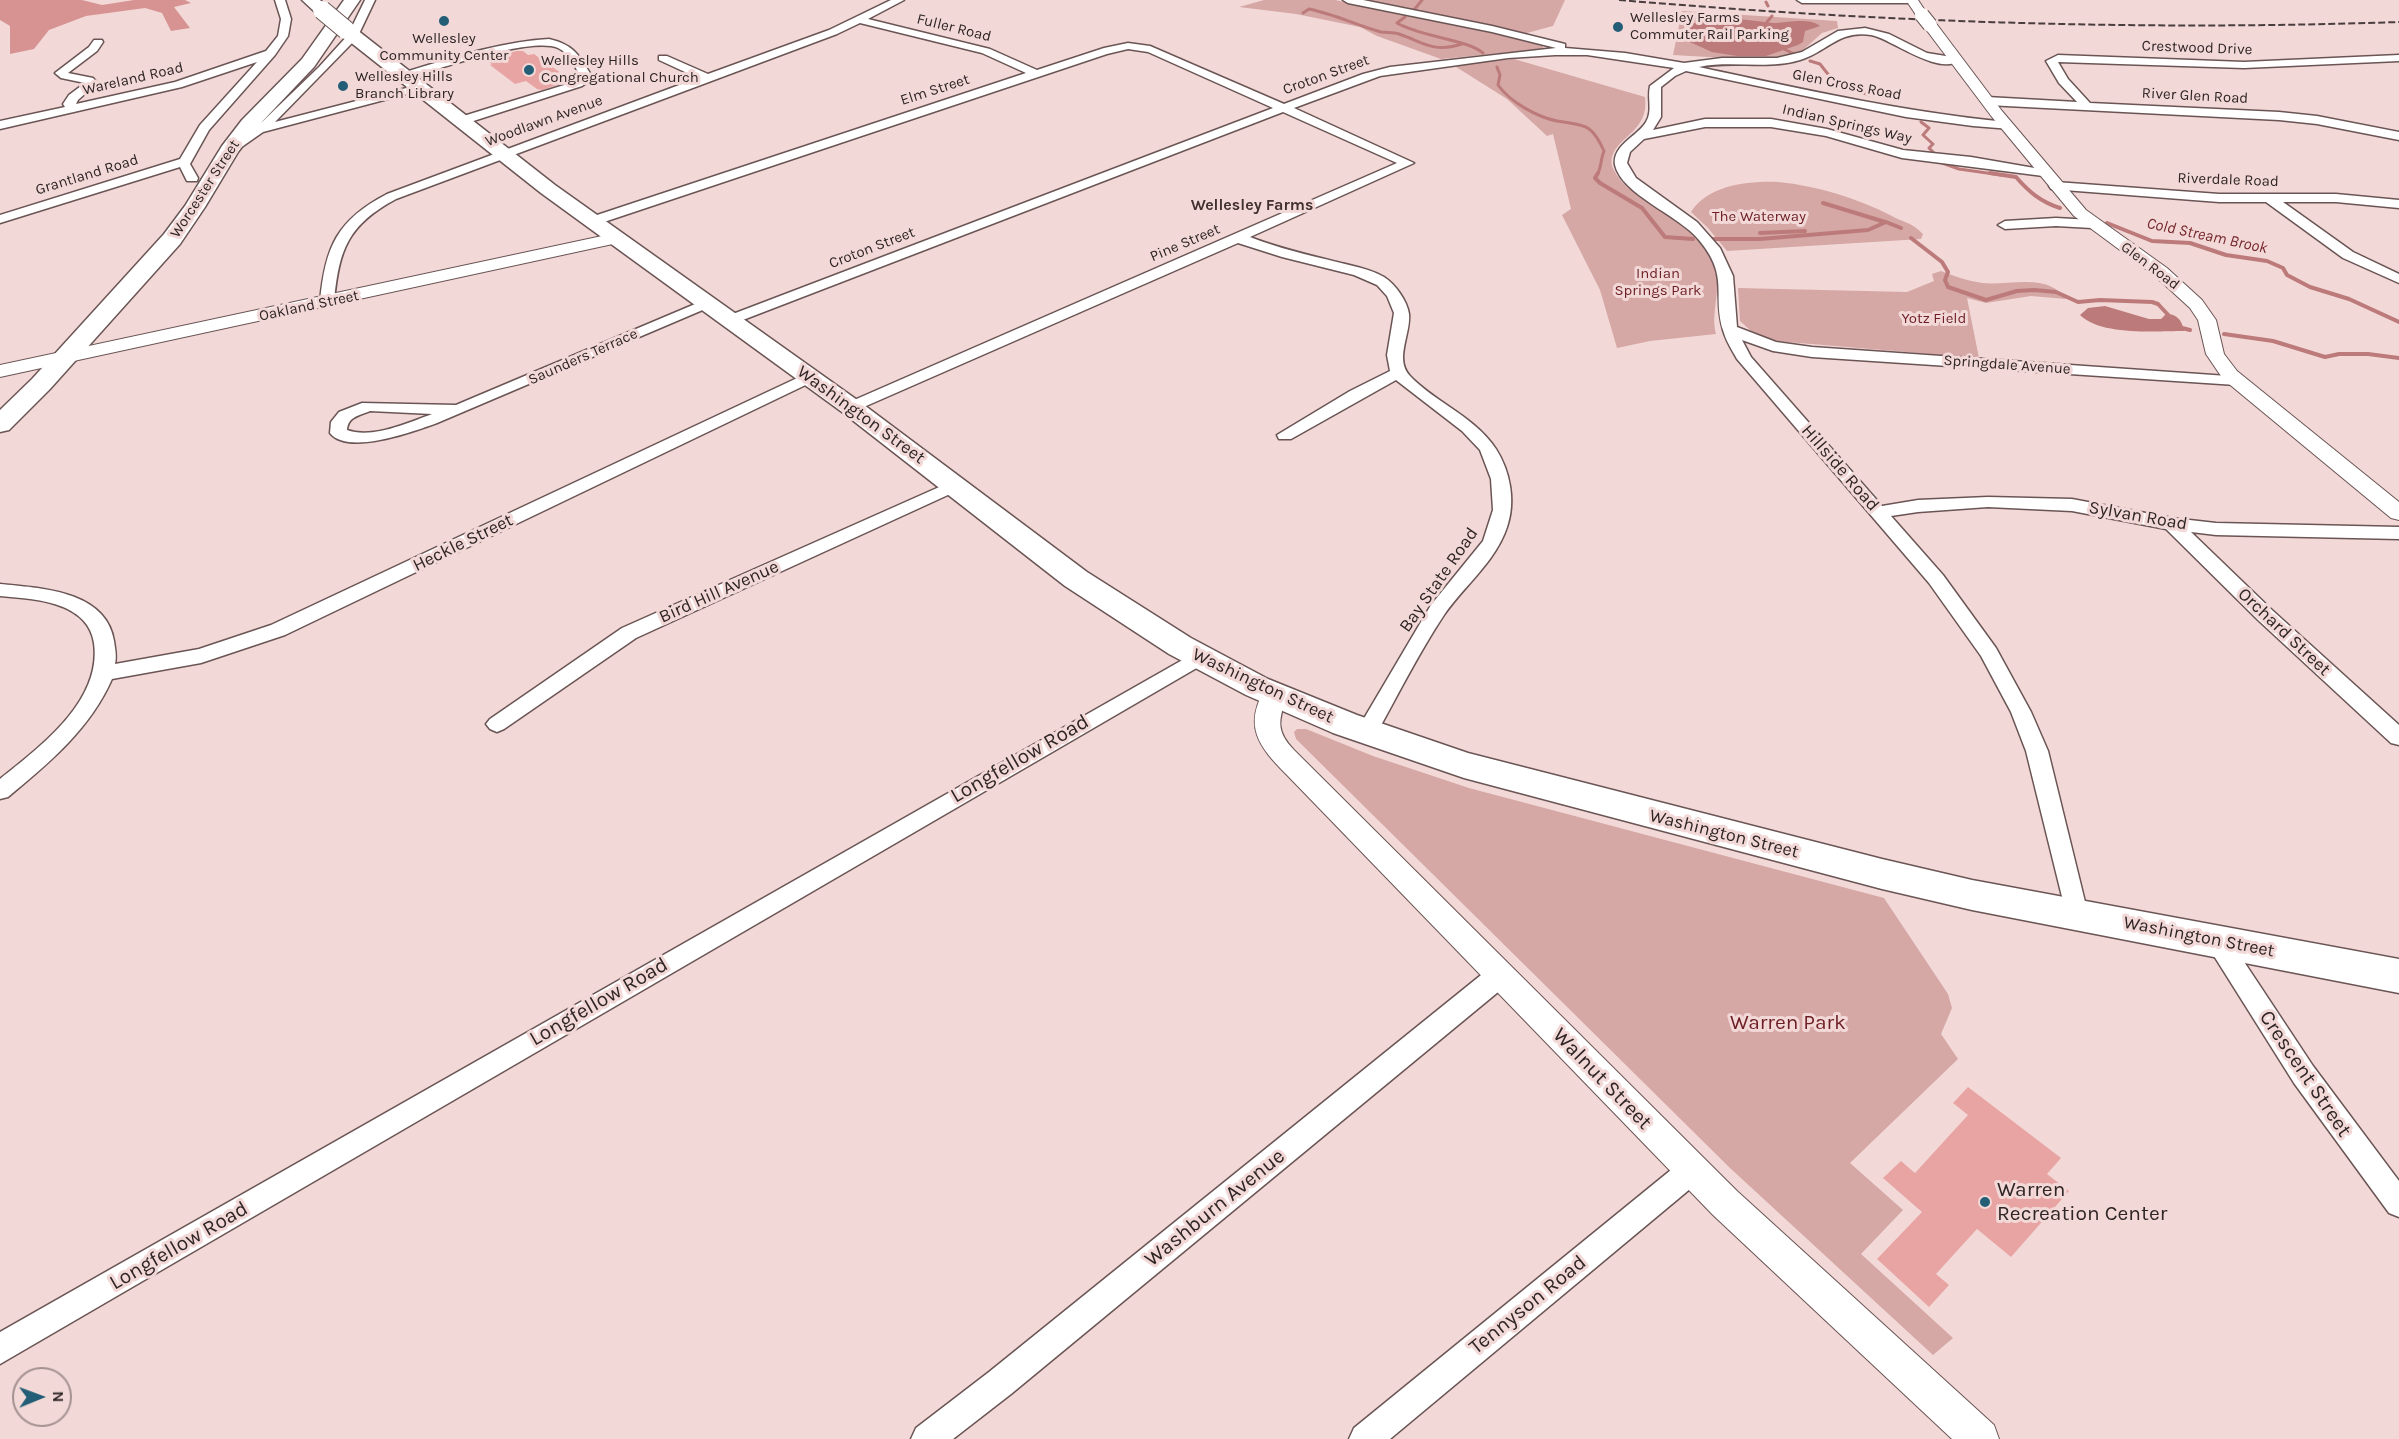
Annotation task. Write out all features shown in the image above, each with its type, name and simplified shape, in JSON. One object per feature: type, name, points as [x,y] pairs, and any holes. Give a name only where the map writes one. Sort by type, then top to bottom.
[{"type":"main road","name":"Worcester Street","points":[[0,403],[65,358],[181,228],[229,150],[249,124],[308,63],[352,0]]},
{"type":"main road","name":"Worcester Street","points":[[0,424],[170,217],[188,170],[296,59],[323,3]]},
{"type":"main road","name":"Washington Street","points":[[323,3],[349,33],[503,154],[851,406],[1096,594],[1200,657],[1274,695],[1367,732],[1486,771],[1938,888],[2399,976]]},
{"type":"main road","points":[[0,430],[40,374]]},
{"type":"street","points":[[188,170],[195,142],[280,41],[285,27],[285,15],[280,0]]},
{"type":"street","points":[[229,150],[267,124],[295,96],[349,33],[370,0]]},
{"type":"street","points":[[1348,0],[1534,38],[1573,52]]},
{"type":"street","points":[[1802,0],[1912,0]]},
{"type":"street","name":"Glen Road","points":[[1912,0],[1954,60],[2051,180],[2086,218],[2155,268],[2196,304],[2206,320],[2215,354],[2236,380],[2399,513]]},
{"type":"street","name":"Woodlawn Avenue","points":[[327,302],[329,271],[336,246],[345,231],[361,214],[402,191],[860,20],[892,1]]},
{"type":"street","name":"Fuller Road","points":[[860,20],[986,51],[1037,74]]},
{"type":"street","name":"Croton Street","points":[[730,320],[1367,76],[1398,69],[1502,56],[1573,52],[1621,56],[1682,67],[1705,62],[1787,60],[1815,51],[1835,34],[1854,30],[1880,33],[1920,55],[1954,60]]},
{"type":"street","points":[[73,108],[69,104],[72,99],[88,88],[91,83],[89,80],[61,73],[93,49],[98,42]]},
{"type":"street","points":[[249,136],[284,122],[519,46],[545,42],[562,45],[576,60],[587,78],[578,84],[461,121]]},
{"type":"street","name":"Elm Street","points":[[593,221],[1117,48],[1150,49],[1285,108]]},
{"type":"street","name":"Wareland Road","points":[[0,125],[178,84],[271,53]]},
{"type":"street","points":[[663,58],[707,78]]},
{"type":"street","name":"Crestwood Drive","points":[[2086,105],[2063,81],[2052,61],[2067,58],[2244,65],[2399,58]]},
{"type":"street","points":[[1682,67],[1656,86],[1654,92],[1657,111],[1654,119],[1683,126]]},
{"type":"street","name":"Glen Cross Road","points":[[1682,67],[1838,99],[1975,123],[2007,126]]},
{"type":"street","points":[[284,122],[283,114],[295,96]]},
{"type":"street","name":"River Glen Road","points":[[1987,101],[2279,116],[2317,120],[2399,136]]},
{"type":"street","name":"Pine Street","points":[[851,406],[1408,163],[1285,108]]},
{"type":"street","name":"Hillside Road","points":[[1654,119],[1641,136],[1622,154],[1623,172],[1636,186],[1691,222],[1711,247],[1726,276],[1730,330],[1740,351],[1950,596],[1989,653],[2030,733],[2042,770],[2076,914]]},
{"type":"street","name":"Indian Springs Way","points":[[1641,136],[1683,126],[1736,122],[1782,124],[1834,134],[1902,154],[1971,160],[2051,180]]},
{"type":"street","name":"Grantland Road","points":[[0,219],[188,170]]},
{"type":"street","name":"Riverdale Road","points":[[2051,180],[2193,196],[2336,198],[2399,204]]},
{"type":"street","points":[[2269,198],[2348,255],[2399,279]]},
{"type":"street","points":[[2005,225],[2086,218]]},
{"type":"street","name":"Oakland Street","points":[[65,358],[616,238]]},
{"type":"street","points":[[1239,238],[1365,275],[1384,284],[1396,299],[1400,312],[1401,327],[1394,359],[1399,373],[1285,435]]},
{"type":"street","name":"Saunders Terrace","points":[[458,410],[368,406],[345,415],[339,422],[337,430],[346,437],[368,437],[458,410],[707,303]]},
{"type":"street","name":"Springdale Avenue","points":[[1730,330],[1779,347]]},
{"type":"street","name":"Springdale Avenue","points":[[1740,351],[1779,347],[1835,353],[2236,380]]},
{"type":"street","points":[[0,371],[40,374]]},
{"type":"street","name":"Bay State Road","points":[[1367,732],[1437,612],[1488,549],[1501,522],[1503,508],[1498,470],[1484,443],[1459,419],[1415,388],[1399,373]]},
{"type":"street","name":"Heckle Street","points":[[104,673],[201,656],[278,630],[810,377]]},
{"type":"street","name":"Bird Hill Avenue","points":[[497,724],[629,633],[955,485]]},
{"type":"street","name":"Sylvan Road","points":[[1878,512],[1918,506],[1988,502],[2072,505],[2172,524],[2216,529],[2399,533]]},
{"type":"street","name":"Orchard Street","points":[[2172,524],[2265,615],[2399,737]]},
{"type":"street","points":[[0,590],[47,596],[88,613],[96,622],[105,644],[107,657],[104,673],[86,706],[64,734],[0,791]]},
{"type":"street","name":"Longfellow Road","points":[[0,1348],[1200,657]]},
{"type":"street","name":"Walnut Street","points":[[1274,695],[1266,727],[1279,750],[1692,1170],[1980,1439]]},
{"type":"street","name":"Crescent Street","points":[[2216,940],[2315,1091],[2368,1165],[2399,1203]]},
{"type":"street","name":"Washburn Avenue","points":[[927,1439],[1007,1377],[1500,975]]},
{"type":"street","name":"Tennyson Road","points":[[1365,1439],[1692,1170]]},
{"type":"green space","points":[[1264,0],[1335,0],[1543,44],[1543,49],[1441,59],[1377,36],[1360,27],[1296,14],[1239,7]]},
{"type":"green space","points":[[1361,0],[1565,0],[1553,26],[1523,34]]},
{"type":"green space","points":[[1682,11],[1837,21],[1838,28],[1822,33],[1802,51],[1783,57],[1744,59],[1673,55]]},
{"type":"green space","name":"Indian Springs Park","points":[[1514,59],[1645,97],[1645,110],[1641,120],[1616,148],[1612,156],[1612,166],[1622,182],[1636,194],[1682,223],[1706,250],[1716,273],[1717,291],[1714,317],[1716,334],[1650,341],[1617,348],[1600,290],[1562,215],[1571,209],[1553,134],[1547,136],[1507,99],[1453,65]]},
{"type":"green space","name":"The Waterway","points":[[1754,182],[1808,186],[1851,198],[1911,225],[1923,234],[1921,239],[1727,251],[1691,212],[1698,203],[1718,190]]},
{"type":"green space","name":"Yotz Field","points":[[1941,271],[1982,283],[2038,283],[2058,291],[2066,299],[2031,296],[1986,303],[1967,298],[1979,358],[1775,341],[1751,331],[1740,321],[1738,288],[1907,292],[1934,281],[1932,274]]},
{"type":"green space","name":"Warren Park","points":[[1297,729],[1306,729],[1373,756],[1469,788],[1884,898],[1948,994],[1952,1008],[1941,1034],[1958,1059],[1850,1163],[1903,1210],[1861,1254],[1953,1338],[1933,1355],[1730,1168],[1296,739],[1294,732]]},
{"type":"shaded area","points":[[0,0],[82,0],[102,5],[134,0],[185,0],[191,3],[174,7],[190,28],[171,31],[162,13],[145,8],[86,16],[49,30],[34,49],[10,54],[10,26],[0,20]]},
{"type":"shaded area","points":[[1710,18],[1773,23],[1804,21],[1820,26],[1805,31],[1803,42],[1798,45],[1766,56],[1737,56],[1712,52],[1683,39],[1689,25]]},
{"type":"shaded area","points":[[2105,306],[2149,319],[2161,319],[2166,314],[2173,315],[2180,321],[2184,331],[2115,329],[2089,322],[2080,315],[2088,308]]},
{"type":"building","name":"Wellesley Hills Congregational Church","points":[[516,51],[523,51],[528,55],[534,54],[571,80],[542,90],[537,89],[526,81],[515,84],[487,61]]},
{"type":"building","name":"Warren Recreation Center","points":[[1968,1087],[2061,1158],[2047,1174],[2069,1191],[2011,1257],[1977,1229],[1936,1274],[1949,1285],[1929,1307],[1877,1259],[1922,1212],[1883,1178],[1901,1161],[1915,1173],[1968,1115],[1953,1103]]},
{"type":"waterway","points":[[1414,10],[1422,0]]},
{"type":"waterway","name":"Cold Stream Brook","points":[[1766,2],[1768,6]]},
{"type":"waterway","points":[[1303,13],[1309,9],[1318,11],[1436,47],[1444,48],[1462,44]]},
{"type":"waterway","name":"Cold Stream Brook","points":[[1767,22],[1772,16]]},
{"type":"waterway","points":[[1405,17],[1397,23],[1418,32],[1466,44],[1483,53]]},
{"type":"waterway","name":"Cold Stream Brook","points":[[1784,49],[1794,54]]},
{"type":"waterway","name":"Cold Stream Brook","points":[[1810,61],[1820,64],[1831,78],[1861,86],[1864,93],[1869,95]]},
{"type":"waterway","points":[[1497,67],[1500,75],[1498,85],[1517,103],[1549,119],[1580,125],[1591,130],[1604,151],[1598,173]]},
{"type":"waterway","name":"Cold Stream Brook","points":[[1921,122],[1929,128],[1923,135],[1933,144],[1929,148],[1935,154]]},
{"type":"waterway","name":"Cold Stream Brook","points":[[1942,163],[1959,169],[2001,175]]},
{"type":"waterway","points":[[1598,173],[1595,178],[1600,183],[1642,208],[1665,237],[1693,239]]},
{"type":"waterway","name":"Cold Stream Brook","points":[[1990,173],[2016,177],[2036,196],[2060,208]]},
{"type":"waterway","points":[[1823,203],[1885,222]]},
{"type":"waterway","points":[[1713,239],[1760,239],[1868,230],[1886,222],[1901,228]]},
{"type":"waterway","name":"Cold Stream Brook","points":[[2107,223],[2152,241],[2190,243],[2226,255],[2267,261],[2283,268],[2287,275],[2310,287],[2349,299],[2399,322]]},
{"type":"waterway","points":[[1760,233],[1805,231]]},
{"type":"waterway","points":[[1911,238],[1942,262],[1948,272],[1945,280],[1948,287],[1986,300],[2017,291],[2056,292],[2078,302],[2100,300],[2152,302],[2158,304],[2172,319]]},
{"type":"waterway","points":[[2178,327],[2190,330]]},
{"type":"waterway","points":[[2224,334],[2273,341],[2325,357],[2339,354],[2368,354],[2399,358]]},
{"type":"railway","points":[[1619,0],[1814,14],[2009,23],[2301,25],[2399,22]]},
{"type":"place","name":"Wellesley Community Center","points":[[444,21]]},
{"type":"place","name":"Wellesley Farms Commuter Rail Parking","points":[[1618,27]]},
{"type":"place","name":"Wellesley Hills Congregational Church","points":[[529,70]]},
{"type":"place","name":"Wellesley Hills Branch Library","points":[[343,86]]},
{"type":"place","name":"Warren Recreation Center","points":[[1985,1202]]},
{"type":"district","name":"Wellesley Farms","points":[[1252,205]]}]
